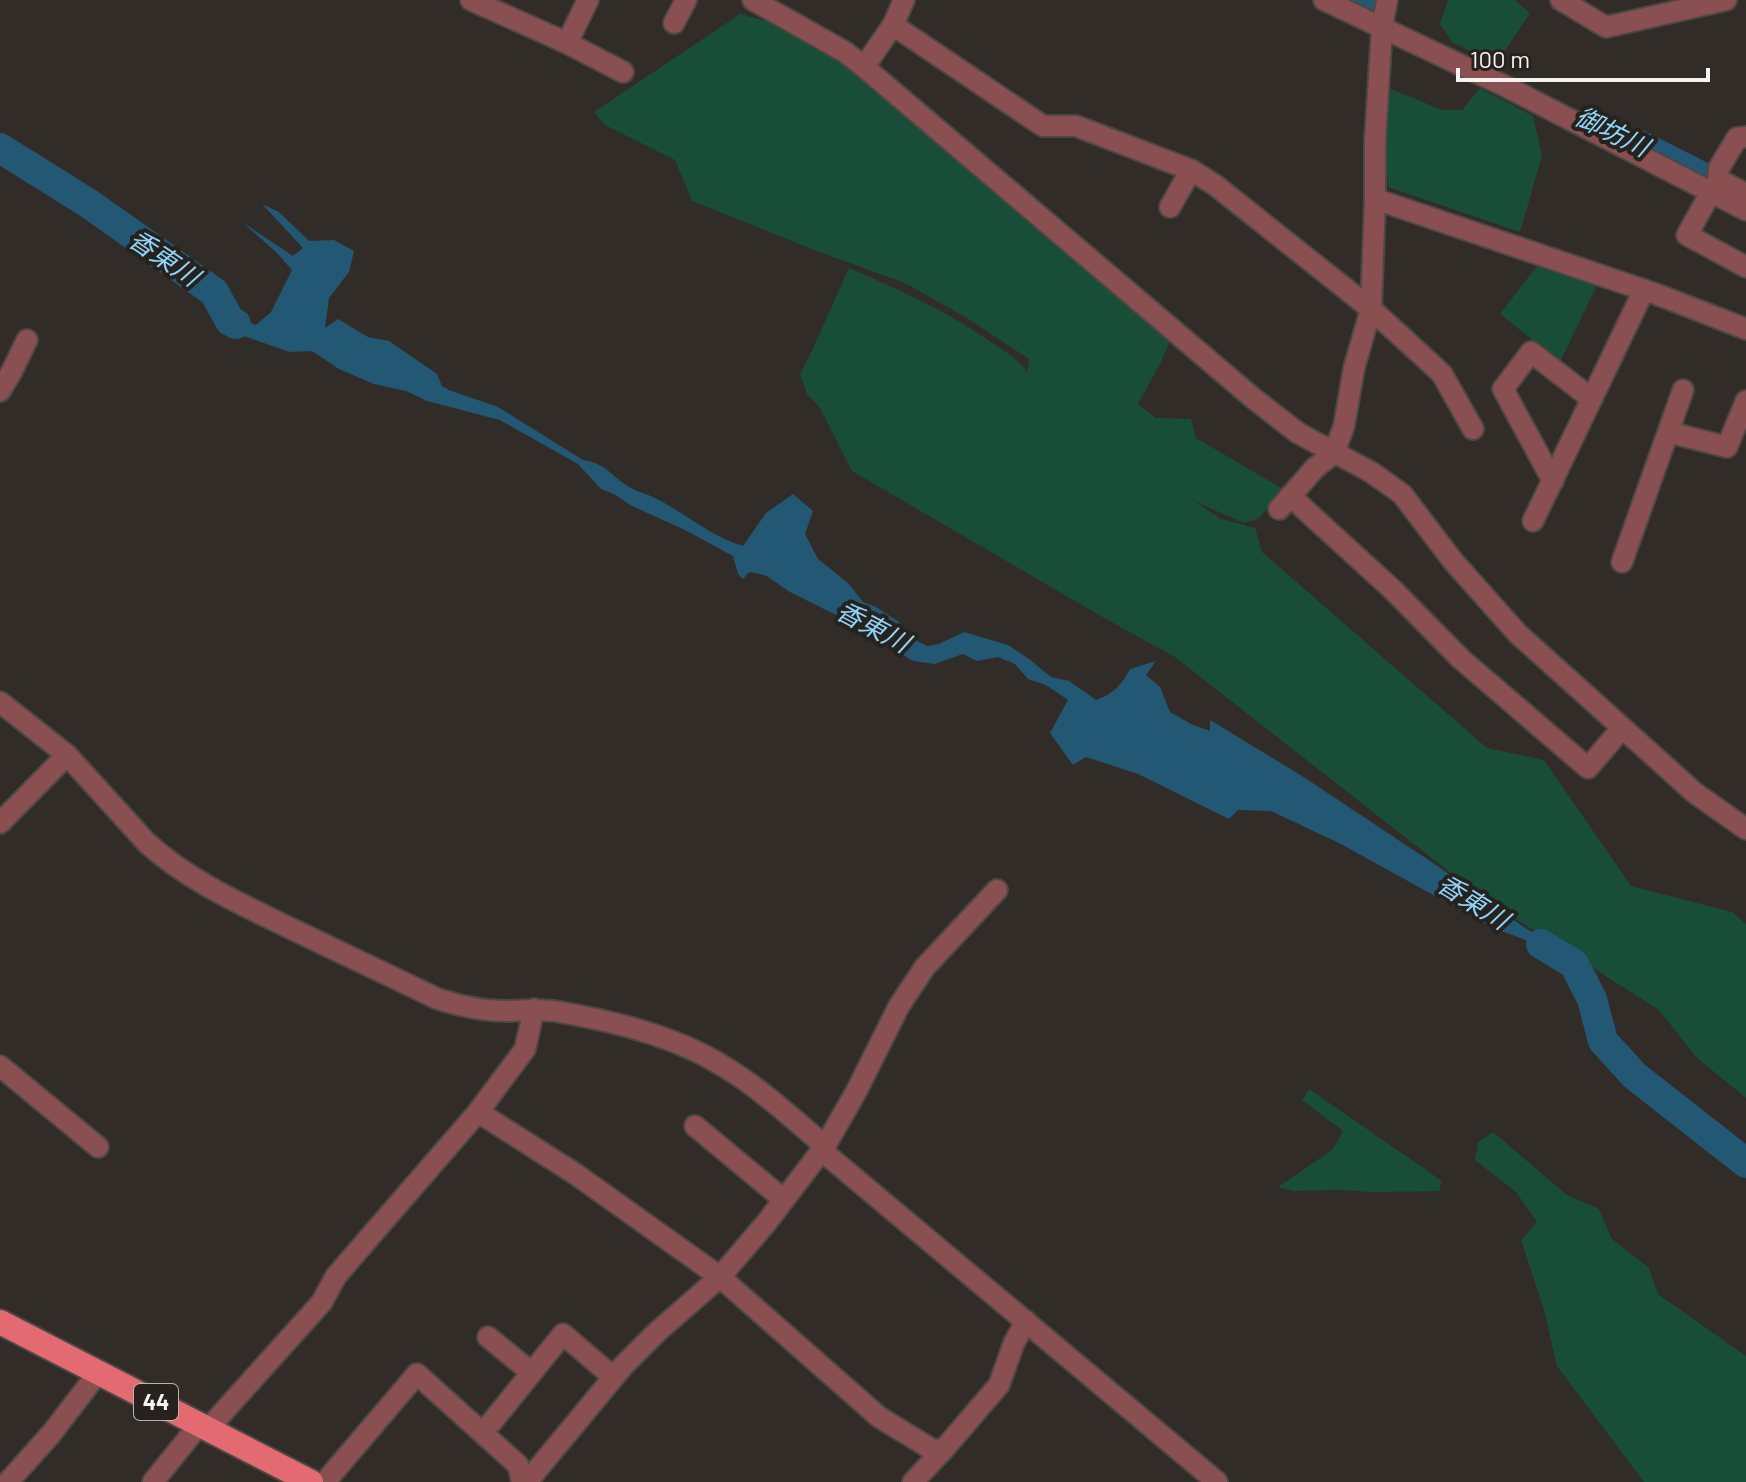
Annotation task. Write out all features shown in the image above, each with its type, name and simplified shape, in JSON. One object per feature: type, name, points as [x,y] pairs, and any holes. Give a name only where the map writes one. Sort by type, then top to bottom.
[{"type":"main road","name":"44","points":[[0,1322],[311,1482]]},
{"type":"street","points":[[567,43],[588,0]]},
{"type":"street","points":[[674,23],[686,0]]},
{"type":"street","points":[[753,0],[845,52],[864,67],[1298,433],[1371,472],[1402,494],[1453,561],[1518,634],[1695,793],[1746,829]]},
{"type":"street","points":[[864,67],[893,25],[904,0]]},
{"type":"street","points":[[1324,0],[1509,88],[1746,210]]},
{"type":"street","points":[[1561,0],[1606,27],[1726,0]]},
{"type":"street","points":[[1390,1],[1382,28],[1375,141],[1371,309],[1354,368],[1344,426],[1334,453],[1315,468],[1285,502],[1392,589],[1461,659],[1588,768],[1622,728]]},
{"type":"street","points":[[482,2],[623,72]]},
{"type":"street","points":[[893,25],[1043,126],[1076,126],[1191,170],[1215,185],[1371,309],[1442,374],[1473,429]]},
{"type":"street","points":[[1746,137],[1737,138],[1719,168],[1718,179],[1746,194]]},
{"type":"street","points":[[1170,207],[1191,170]]},
{"type":"street","points":[[1711,192],[1687,235],[1746,267]]},
{"type":"street","points":[[1375,199],[1644,290],[1746,329]]},
{"type":"street","points":[[1533,521],[1644,290]]},
{"type":"street","points":[[0,391],[27,340]]},
{"type":"street","points":[[1553,481],[1503,389],[1531,352],[1592,399]]},
{"type":"street","points":[[1622,562],[1683,390]]},
{"type":"street","points":[[1668,432],[1727,447],[1746,401]]},
{"type":"street","points":[[0,702],[67,755],[161,855],[174,866],[236,902],[438,999],[463,1007],[553,1011],[622,1025],[719,1063],[1217,1482]]},
{"type":"street","points":[[0,823],[67,755]]},
{"type":"street","points":[[524,1482],[613,1377],[742,1253],[823,1148],[856,1092],[899,1006],[925,967],[997,890]]},
{"type":"street","points":[[153,1482],[322,1302],[336,1276],[478,1112],[525,1049],[534,1009]]},
{"type":"street","points":[[0,1066],[98,1147]]},
{"type":"street","points":[[478,1112],[574,1173],[720,1277],[879,1417],[933,1450],[944,1449]]},
{"type":"street","points":[[695,1126],[783,1199]]},
{"type":"street","points":[[913,1482],[999,1385],[1014,1343],[1026,1321]]},
{"type":"street","points":[[491,1423],[563,1334],[613,1377]]},
{"type":"street","points":[[488,1337],[531,1372]]},
{"type":"street","points":[[8,1482],[51,1434],[98,1373]]},
{"type":"street","points":[[325,1482],[417,1374],[518,1465],[524,1482]]},
{"type":"green space","points":[[1448,0],[1515,0],[1530,13],[1497,63],[1453,43],[1440,24]]},
{"type":"green space","points":[[740,14],[780,25],[839,58],[1170,340],[1138,404],[1156,418],[1191,419],[1196,438],[1285,490],[1259,518],[1244,523],[1194,501],[1221,519],[1255,528],[1262,552],[1487,748],[1544,760],[1631,886],[1732,912],[1746,924],[1746,1098],[1696,1057],[1659,1010],[1484,899],[1175,657],[852,471],[820,408],[807,394],[800,374],[849,268],[905,293],[977,332],[1012,357],[1027,373],[1029,359],[967,318],[905,283],[692,201],[675,160],[605,125],[594,112]]},
{"type":"green space","points":[[1480,88],[1533,116],[1542,156],[1520,232],[1388,187],[1384,138],[1391,89],[1442,110],[1462,110]]},
{"type":"green space","points":[[1540,262],[1597,285],[1560,362],[1500,314]]},
{"type":"green space","points":[[1309,1089],[1442,1181],[1439,1191],[1294,1191],[1278,1187],[1332,1150],[1343,1131],[1302,1100]]},
{"type":"green space","points":[[1493,1132],[1567,1195],[1599,1209],[1611,1238],[1649,1268],[1658,1294],[1746,1356],[1746,1482],[1644,1482],[1557,1366],[1544,1310],[1521,1240],[1537,1222],[1516,1192],[1475,1160],[1478,1142]]},
{"type":"water","points":[[262,204],[279,212],[309,241],[334,240],[354,251],[349,272],[329,298],[325,328],[338,319],[368,337],[389,341],[437,374],[442,386],[498,407],[583,460],[602,467],[629,487],[743,546],[766,513],[793,494],[813,511],[805,534],[818,559],[848,583],[863,602],[899,622],[913,639],[927,646],[964,632],[1008,645],[1051,677],[1069,681],[1096,700],[1116,688],[1130,669],[1156,661],[1146,675],[1160,687],[1170,712],[1210,731],[1210,720],[1302,776],[1442,869],[1574,964],[1493,928],[1339,843],[1271,811],[1238,810],[1229,819],[1138,774],[1086,757],[1073,765],[1050,733],[1068,700],[1046,685],[1028,679],[1015,664],[998,657],[977,661],[963,654],[935,664],[913,661],[859,631],[848,618],[790,592],[765,575],[749,572],[743,579],[738,574],[733,556],[601,489],[578,464],[500,420],[374,384],[339,369],[312,351],[289,352],[244,336],[227,326],[220,317],[214,292],[225,300],[233,318],[256,325],[271,312],[292,270],[242,222],[293,256],[303,248]]},
{"type":"waterway","name":"御坊川","points":[[1349,0],[1366,11]]},
{"type":"waterway","name":"御坊川","points":[[1637,144],[1744,198]]},
{"type":"waterway","name":"香東川","points":[[0,148],[88,203],[214,292],[230,321],[236,324]]},
{"type":"waterway","name":"香東川","points":[[1541,944],[1574,964],[1592,999],[1603,1041],[1635,1076],[1746,1163]]}]
